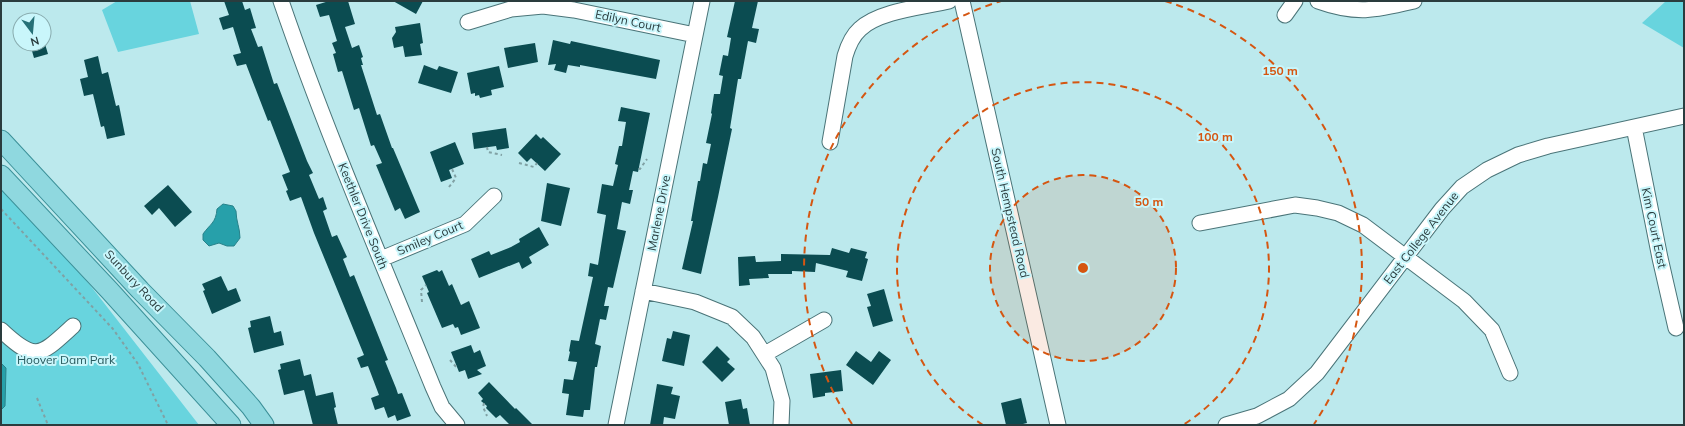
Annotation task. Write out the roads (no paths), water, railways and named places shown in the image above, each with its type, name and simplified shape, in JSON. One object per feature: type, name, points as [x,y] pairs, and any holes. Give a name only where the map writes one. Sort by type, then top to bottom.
[{"type":"main road","name":"Sunbury Road","points":[[1,140],[140,290],[216,368],[251,407],[264,425]]},
{"type":"main road","name":"Sunbury Road","points":[[1,175],[110,291],[231,425]]},
{"type":"street","name":"Keethler Drive South","points":[[281,1],[302,62],[432,387],[442,408],[457,425]]},
{"type":"street","name":"Marlene Drive","points":[[616,425],[702,1]]},
{"type":"street","points":[[830,142],[845,56],[850,43],[859,30],[870,21],[885,15],[949,1]]},
{"type":"street","name":"South Hempstead Road","points":[[962,1],[1058,425]]},
{"type":"street","points":[[1286,16],[1295,1]]},
{"type":"street","points":[[1318,1],[1337,8],[1365,11],[1414,1]]},
{"type":"street","name":"Edilyn Court","points":[[468,22],[511,9],[542,6],[574,10],[694,35]]},
{"type":"street","name":"East College Avenue","points":[[1226,425],[1257,416],[1290,399],[1317,373],[1442,209],[1462,187],[1487,170],[1518,155],[1684,116]]},
{"type":"street","name":"Kim Court East","points":[[1634,128],[1660,258],[1676,328]]},
{"type":"street","name":"Smiley Court","points":[[381,259],[465,224],[494,196]]},
{"type":"street","points":[[1200,222],[1295,205],[1338,213],[1363,225],[1464,301],[1492,330],[1510,373]]},
{"type":"street","points":[[643,291],[695,302],[732,317],[753,337],[773,368],[782,401],[781,425]]},
{"type":"street","points":[[764,354],[824,320]]},
{"type":"street","points":[[1,330],[22,349],[28,352],[38,352],[46,349],[72,326]]},
{"type":"park label","name":"Hoover Dam Park","points":[[66,360]]}]
